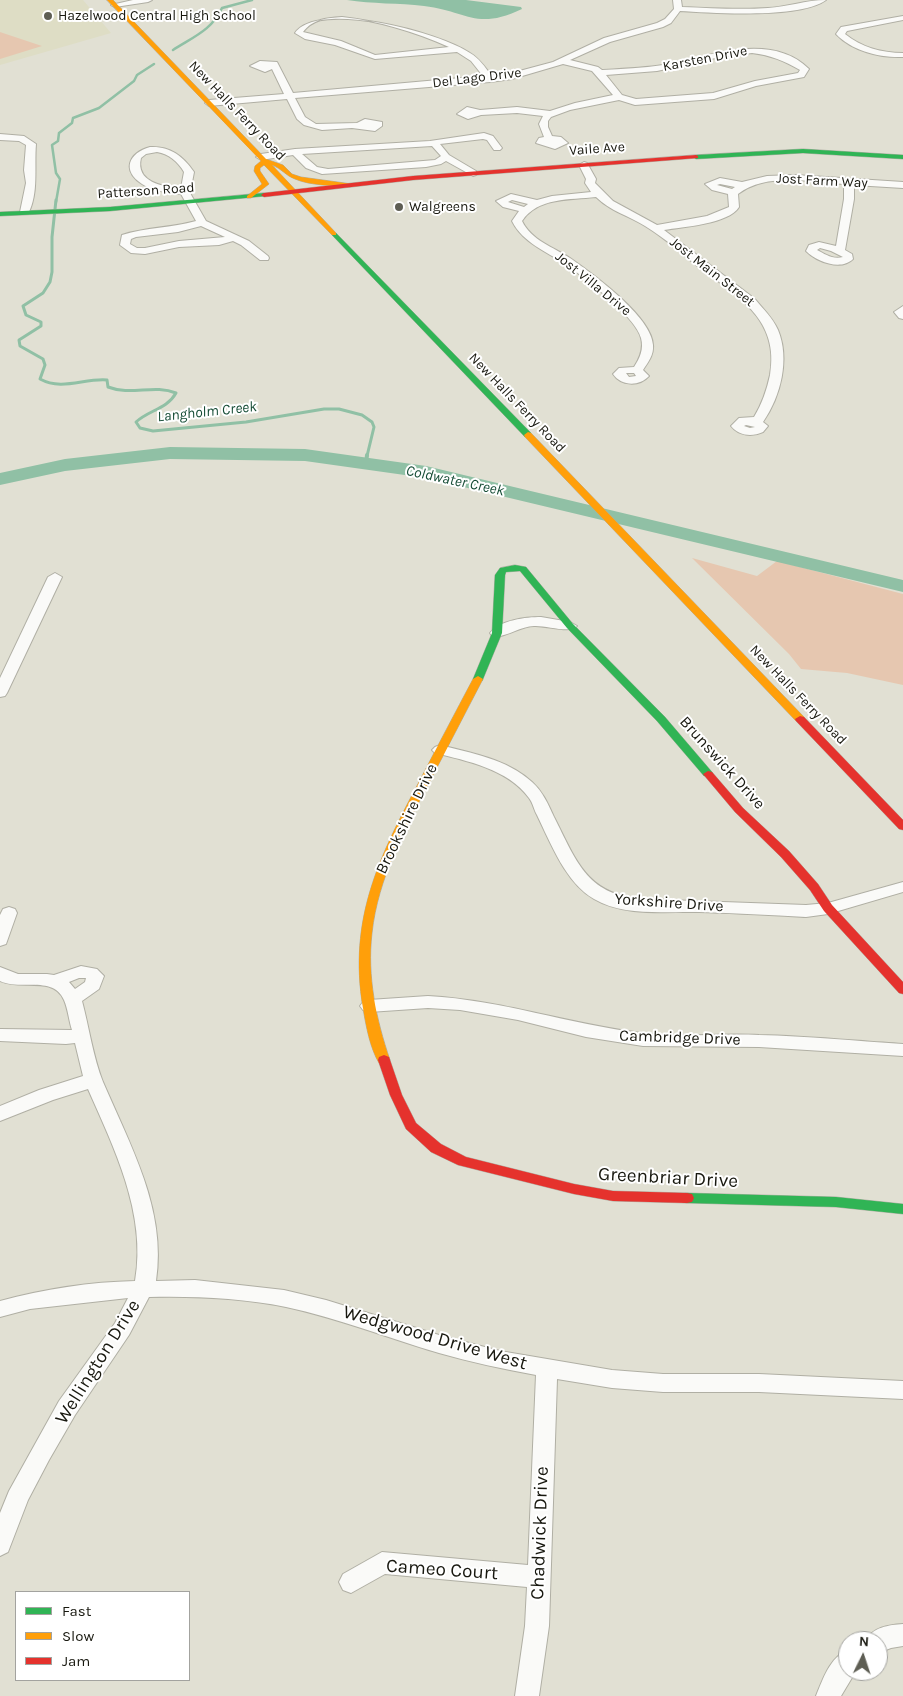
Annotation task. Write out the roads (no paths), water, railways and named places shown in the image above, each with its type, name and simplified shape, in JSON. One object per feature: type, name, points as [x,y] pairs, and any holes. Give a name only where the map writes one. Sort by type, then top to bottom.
[{"type":"main road","name":"New Halls Ferry Road","points":[[113,3],[903,827]]},
{"type":"main road","name":"Vaile Ave","points":[[294,192],[473,173],[763,152],[803,151],[903,157]]},
{"type":"main road","points":[[249,197],[266,184],[257,171],[257,167],[263,159],[281,166],[290,175],[300,179],[350,185]]},
{"type":"main road","points":[[249,197],[313,211],[328,195],[350,185]]},
{"type":"main road","name":"Patterson Road","points":[[0,214],[190,203],[294,192]]},
{"type":"main road","name":"Brunswick Drive","points":[[511,567],[520,567],[526,571],[570,626],[661,720],[740,810],[785,854],[814,887],[828,908],[903,990]]},
{"type":"main road","name":"Brookshire Drive","points":[[436,1148],[411,1126],[396,1095],[374,1032],[366,980],[366,933],[378,878],[390,848],[486,665],[497,633],[500,575],[503,570],[511,567]]},
{"type":"main road","name":"Greenbriar Drive","points":[[436,1148],[463,1161],[496,1170],[574,1189],[613,1196],[836,1202],[903,1209]]},
{"type":"street","points":[[113,3],[148,0]]},
{"type":"street","points":[[677,5],[766,11],[793,8],[822,0]]},
{"type":"street","name":"Del Lago Drive","points":[[212,105],[286,95],[490,79],[526,73],[563,61],[606,40],[660,25],[668,21],[677,5]]},
{"type":"street","points":[[458,49],[365,56],[336,42],[299,33],[318,15],[332,12],[352,13],[407,25],[442,40],[470,55],[490,79]]},
{"type":"street","points":[[903,18],[844,30],[840,34],[880,54],[903,55]]},
{"type":"street","name":"Karsten Drive","points":[[600,73],[661,68],[694,60],[757,50],[778,54],[805,69],[801,75],[755,84],[714,96],[634,102],[619,97]]},
{"type":"street","points":[[550,138],[543,124],[550,114],[564,109],[619,97],[600,73],[588,67],[563,61]]},
{"type":"street","points":[[274,66],[286,95],[301,119],[305,122],[329,127],[359,126]]},
{"type":"street","points":[[478,112],[517,110],[550,114]]},
{"type":"street","points":[[263,159],[295,152],[435,143],[441,139],[484,136],[490,138],[497,148]]},
{"type":"street","points":[[0,137],[21,138],[31,144],[29,170],[31,183],[28,212]]},
{"type":"street","points":[[435,143],[446,157],[473,173]]},
{"type":"street","points":[[185,191],[165,190],[146,182],[136,170],[135,159],[137,156],[145,151],[158,150],[166,151],[178,158],[189,172],[185,191],[202,223],[244,243],[264,258]]},
{"type":"street","points":[[295,152],[319,172],[426,164],[438,162],[446,157]]},
{"type":"street","name":"Jost Main Street","points":[[584,165],[592,179],[590,183]]},
{"type":"street","name":"Jost Main Street","points":[[569,166],[590,183],[597,194],[617,208],[655,228],[760,310],[769,323],[778,347],[779,364],[767,404],[757,422]]},
{"type":"street","name":"Jost Farm Way","points":[[743,185],[720,181],[710,184],[715,188],[734,192],[743,185],[767,178],[903,185]]},
{"type":"street","points":[[840,251],[849,199],[849,182]]},
{"type":"street","points":[[655,228],[714,218],[724,214],[732,210],[734,192]]},
{"type":"street","points":[[538,203],[511,197],[502,201],[506,205],[525,210],[538,203],[554,199],[597,194]]},
{"type":"street","name":"Jost Villa Drive","points":[[525,210],[517,221],[523,232],[578,269],[638,321],[647,345],[645,360],[637,370]]},
{"type":"street","points":[[202,223],[178,229],[135,234],[126,237],[125,246],[135,251],[145,251],[179,244],[219,242],[234,238]]},
{"type":"street","points":[[903,309],[900,312],[903,316]]},
{"type":"street","points":[[0,694],[55,577]]},
{"type":"street","points":[[497,633],[516,623],[530,620],[570,626]]},
{"type":"street","name":"Yorkshire Drive","points":[[440,750],[485,762],[501,769],[526,786],[536,796],[557,839],[581,877],[591,890],[602,897],[639,904],[806,911],[828,908],[903,887]]},
{"type":"street","points":[[0,940],[9,913]]},
{"type":"street","points":[[0,973],[16,979],[58,981],[75,972],[90,972],[95,976],[93,985],[73,1000]]},
{"type":"street","name":"Wellington Drive","points":[[0,1544],[18,1498],[41,1453],[68,1408],[122,1328],[144,1288],[149,1259],[146,1226],[140,1195],[113,1124],[93,1080],[73,1000],[68,991],[58,981]]},
{"type":"street","name":"Cambridge Drive","points":[[369,1006],[428,1002],[460,1004],[508,1012],[586,1032],[643,1040],[759,1041],[903,1050]]},
{"type":"street","points":[[0,1035],[66,1038],[82,1035]]},
{"type":"street","points":[[0,1114],[46,1095],[93,1080]]},
{"type":"street","name":"Wedgwood Drive West","points":[[0,1309],[30,1301],[78,1294],[144,1288],[195,1288],[284,1298],[326,1308],[474,1353],[547,1369],[612,1379],[663,1383],[759,1383],[903,1390]]},
{"type":"street","name":"Chadwick Drive","points":[[527,1696],[537,1626],[547,1369]]},
{"type":"street","name":"Cameo Court","points":[[351,1582],[382,1563],[538,1577]]},
{"type":"street","points":[[888,1637],[903,1636]]},
{"type":"street","points":[[828,1696],[838,1676]]},
{"type":"waterway","name":"Langholm Creek","points":[[173,50],[207,28],[218,16],[222,8],[252,0]]},
{"type":"waterway","name":"Langholm Creek","points":[[56,202],[60,179],[56,173],[52,145],[58,141],[59,133],[72,123],[73,118],[99,108],[134,81],[137,75],[154,64]]},
{"type":"waterway","name":"Langholm Creek","points":[[56,200],[50,282],[43,293],[23,306],[26,315],[41,322],[41,326],[19,340],[20,346],[43,359],[45,365],[40,379],[57,384],[107,380],[108,387],[117,389],[159,390],[176,393],[168,403],[136,422],[140,428],[153,431],[246,422],[324,409],[339,409],[362,415],[372,422],[374,427],[367,456]]},
{"type":"waterway","name":"Coldwater Creek","points":[[0,479],[65,465],[170,453],[305,455],[426,472],[903,586]]},
{"type":"waterway","name":"Langholm Creek","points":[[366,464],[367,455]]},
{"type":"place","name":"Hazelwood Central High School","points":[[48,16]]},
{"type":"place","name":"Walgreens","points":[[399,207]]}]
